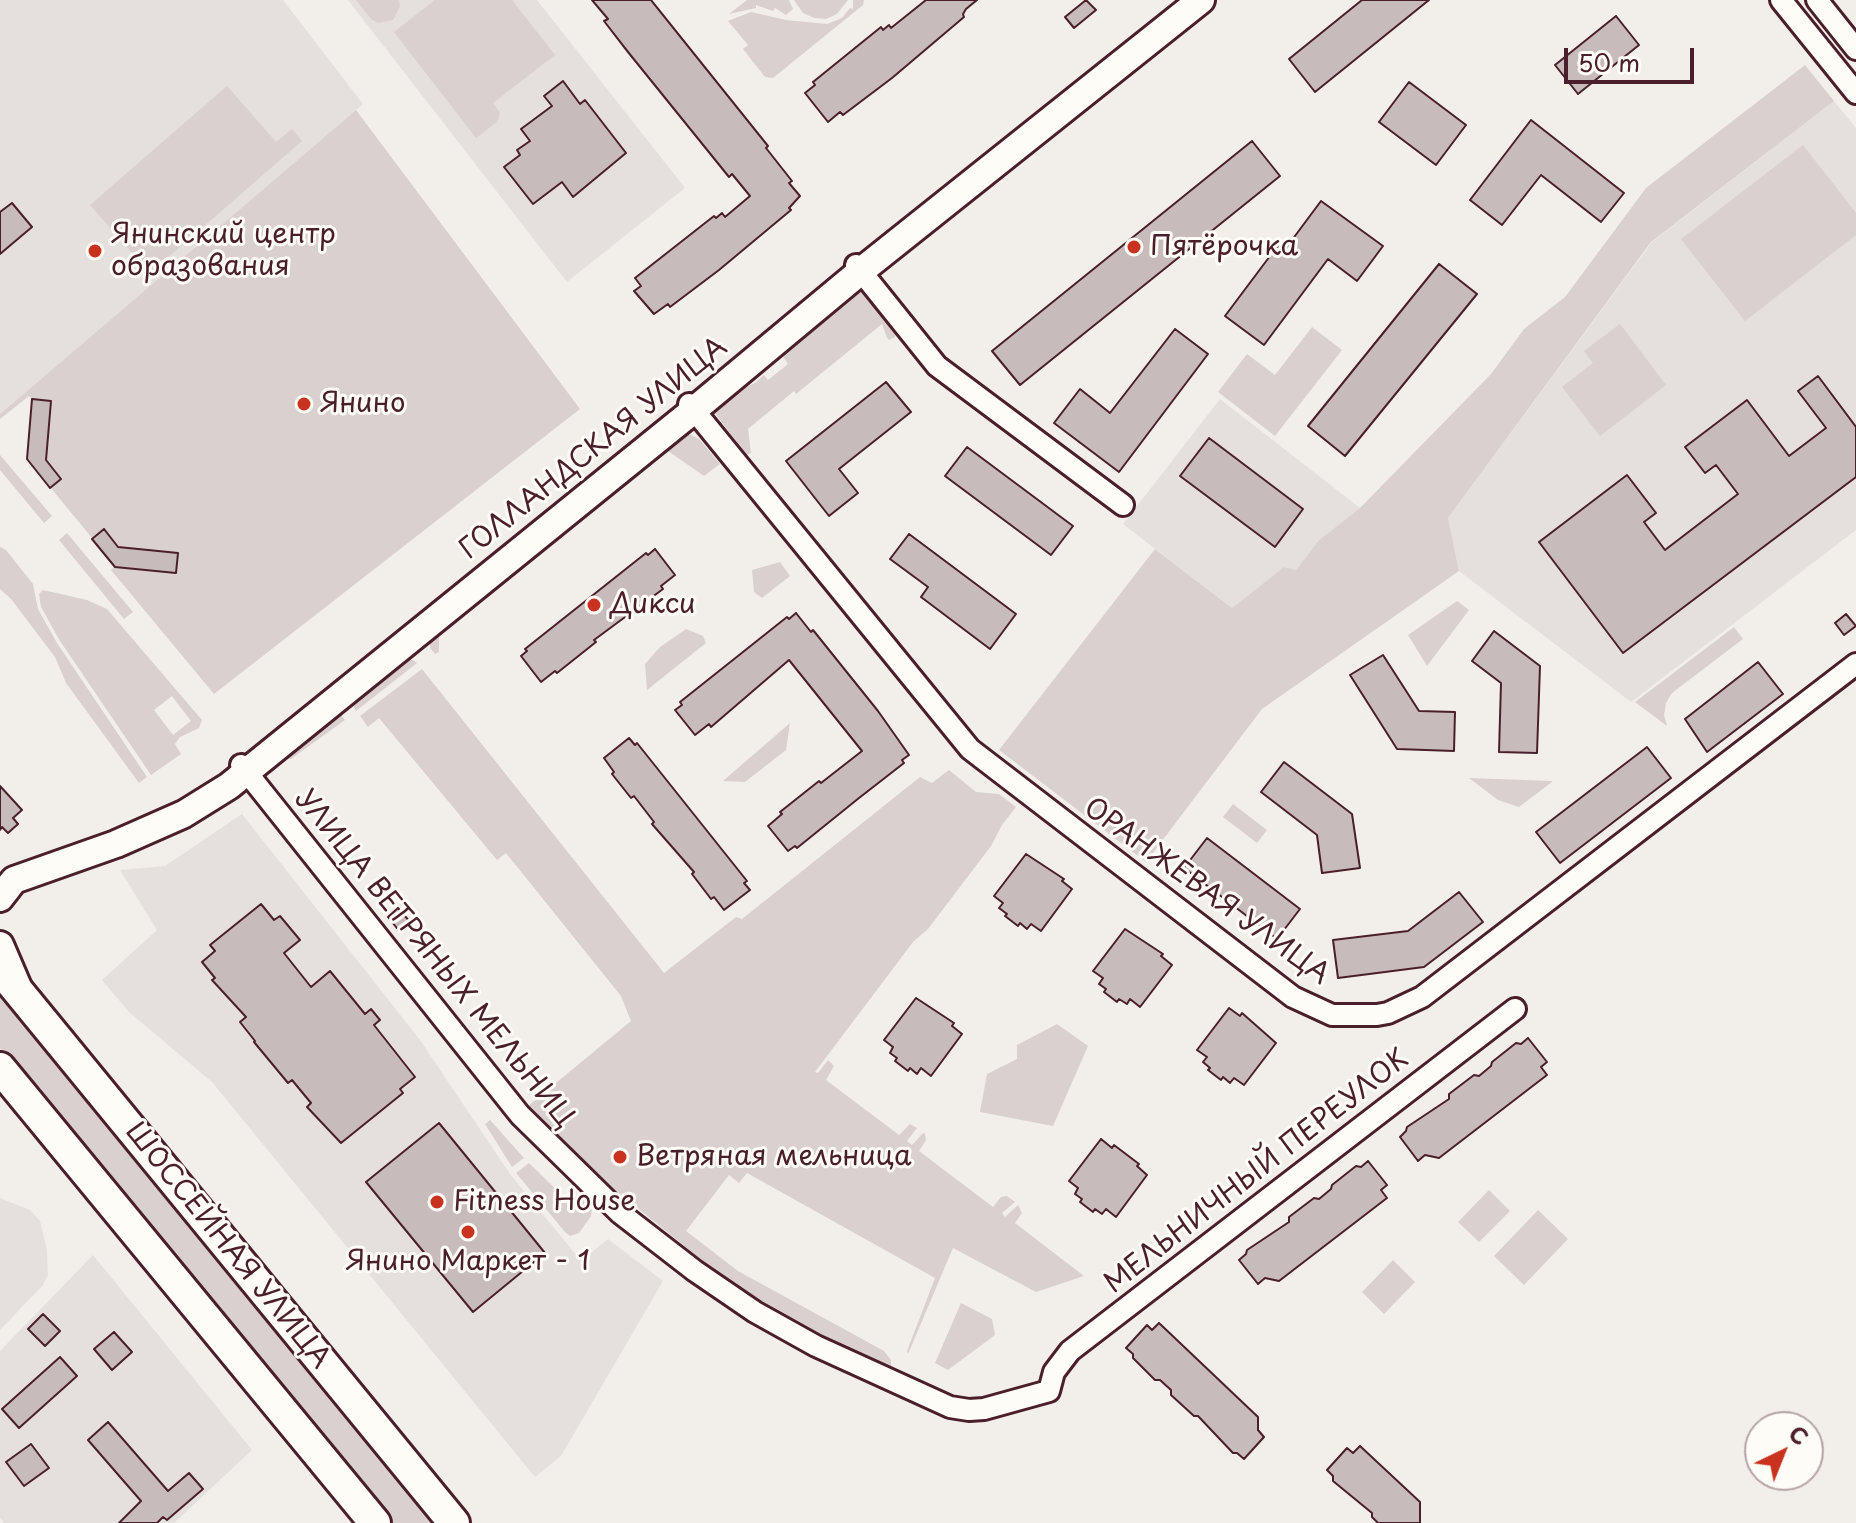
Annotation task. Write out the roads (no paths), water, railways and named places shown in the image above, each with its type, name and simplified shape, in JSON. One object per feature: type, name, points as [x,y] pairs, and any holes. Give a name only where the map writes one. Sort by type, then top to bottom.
[{"type":"main road","name":"ШОССЕЙНАЯ УЛИЦА","points":[[0,969],[454,1523]]},
{"type":"main road","points":[[0,1068],[375,1523]]},
{"type":"street","name":"ГОЛЛАНДСКАЯ УЛИЦА","points":[[0,898],[14,880],[116,844],[184,814],[692,407],[1185,0]]},
{"type":"street","name":"ГОЛЛАНДСКАЯ УЛИЦА","points":[[858,268],[1201,0]]},
{"type":"street","points":[[1781,0],[1856,93]]},
{"type":"street","points":[[1817,0],[1856,49]]},
{"type":"street","points":[[1818,45],[1839,28]]},
{"type":"street","points":[[858,268],[937,366],[1123,505]]},
{"type":"street","name":"ОРАНЖЕВАЯ УЛИЦА","points":[[692,407],[953,732],[970,749],[1293,997],[1332,1015],[1377,1015],[1422,997],[1856,664]]},
{"type":"street","name":"ГОЛЛАНДСКАЯ УЛИЦА","points":[[0,871],[24,866],[111,836],[176,806],[243,769]]},
{"type":"street","name":"УЛИЦА ВЕТРЯНЫХ МЕЛЬНИЦ","points":[[243,769],[520,1115],[580,1176],[651,1239],[755,1312],[803,1339],[898,1386],[950,1407],[984,1409],[1049,1391]]},
{"type":"street","points":[[0,945],[23,997]]},
{"type":"street","name":"МЕЛЬНИЧНЫЙ ПЕРЕУЛОК","points":[[1049,1391],[1054,1372],[1070,1351],[1515,1009]]},
{"type":"street","points":[[0,1094],[47,1125]]},
{"type":"place","name":"Пятёрочка","points":[[1134,247]]},
{"type":"place","name":"Янинский центр образования","points":[[95,251]]},
{"type":"place","name":"Янино","points":[[304,404]]},
{"type":"place","name":"Дикси","points":[[594,605]]},
{"type":"place","name":"Ветряная мельница","points":[[620,1157]]},
{"type":"place","name":"Fitness House","points":[[437,1202]]},
{"type":"place","name":"Янино Маркет - 1","points":[[468,1232]]}]
